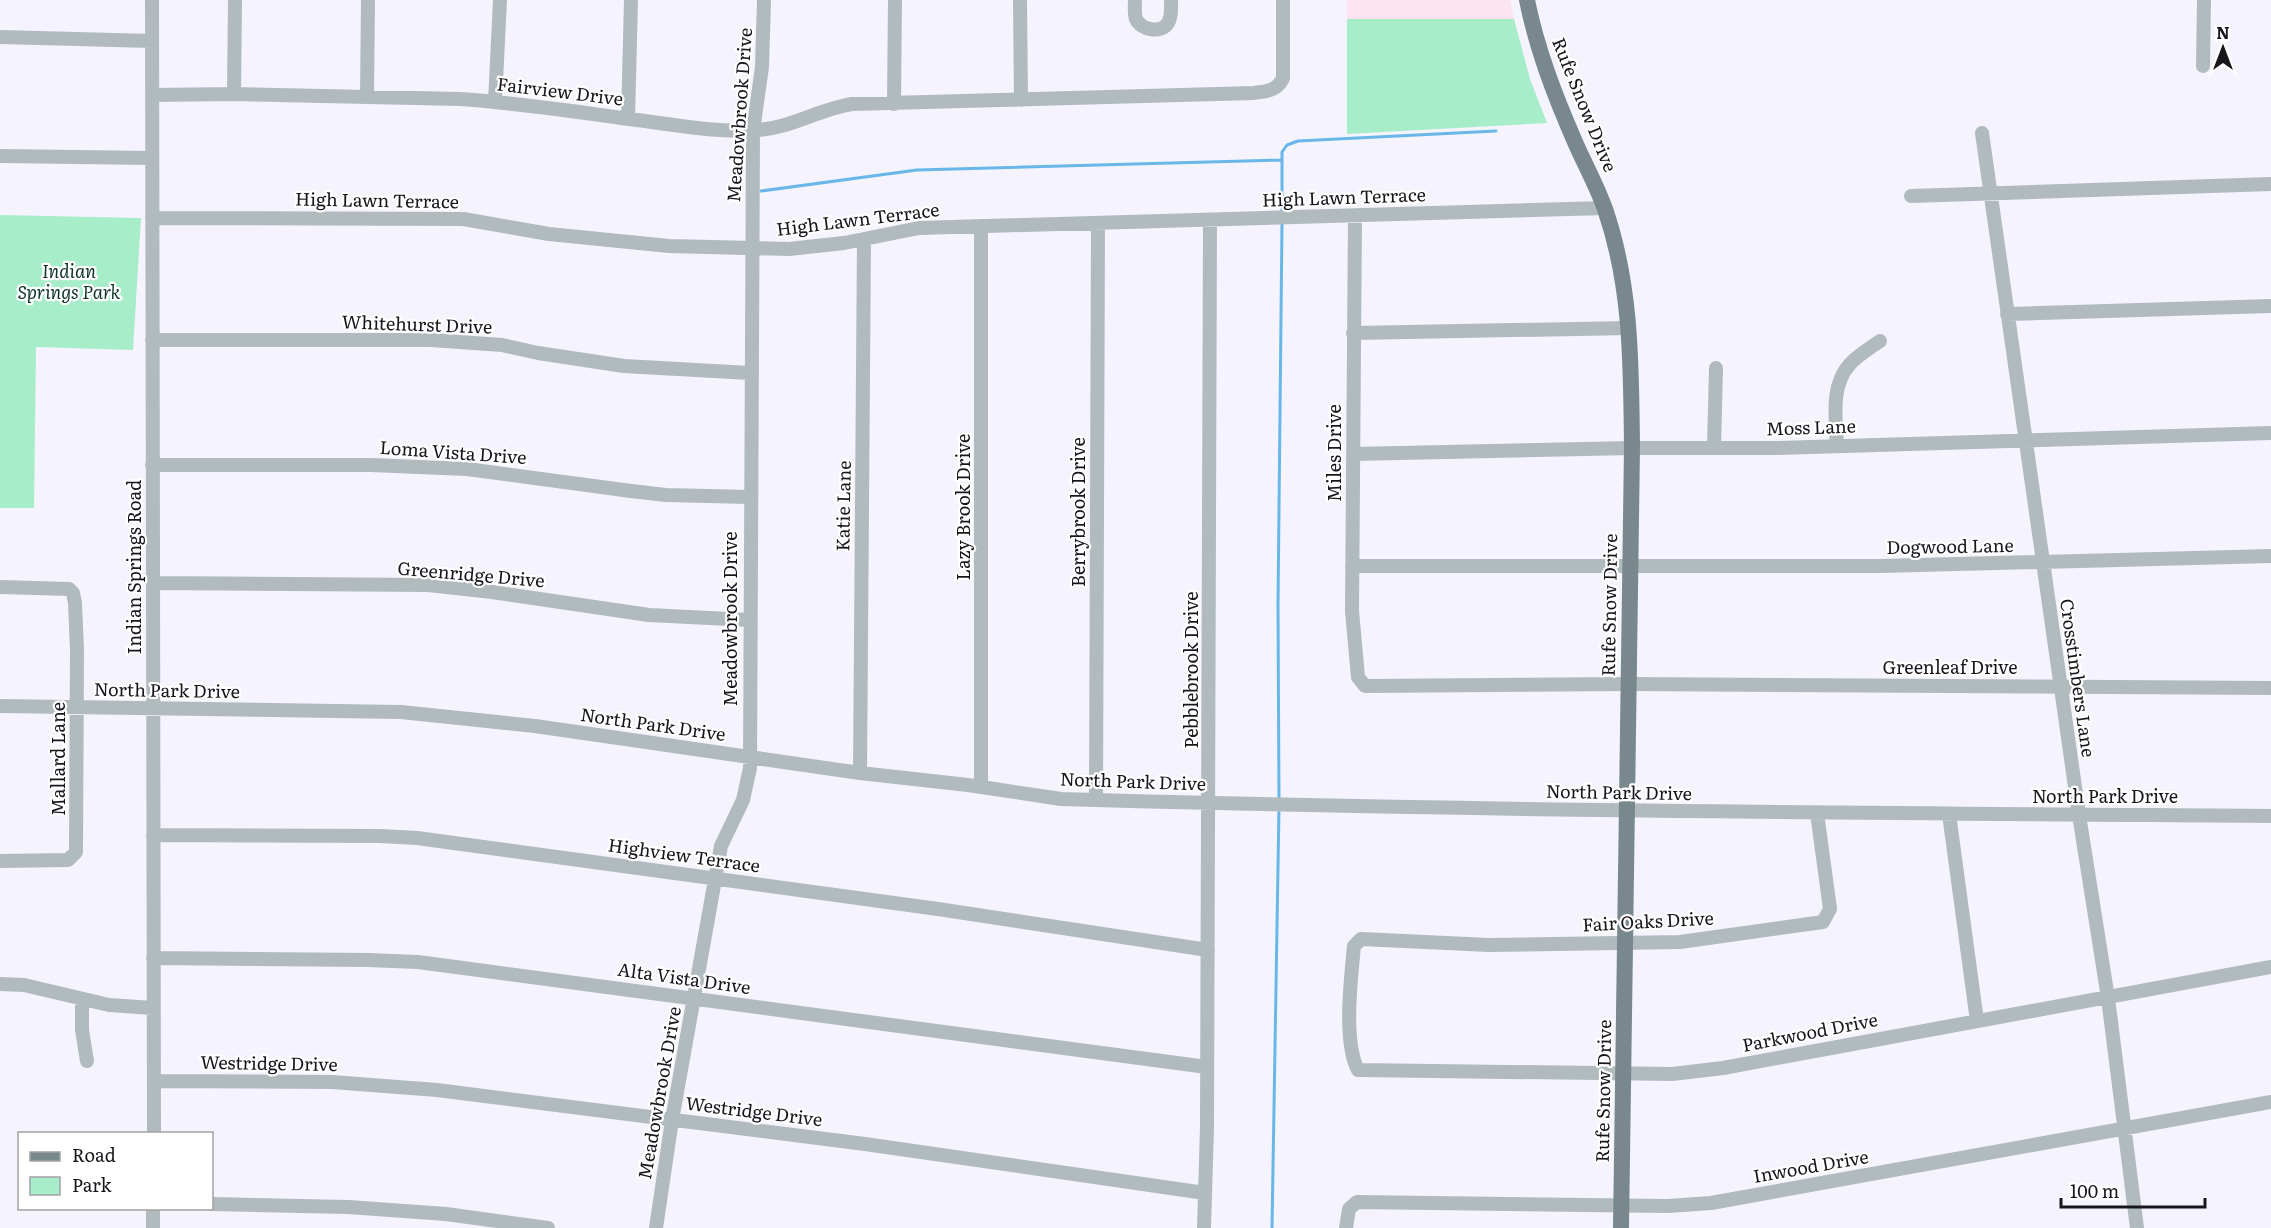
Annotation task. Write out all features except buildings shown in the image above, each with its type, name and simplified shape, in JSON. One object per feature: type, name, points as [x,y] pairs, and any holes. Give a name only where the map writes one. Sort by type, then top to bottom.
[{"type":"main road","name":"Rufe Snow Drive","points":[[1527,0],[1542,59],[1562,112],[1605,208],[1624,276],[1629,328],[1632,448],[1622,1228]]},
{"type":"street","name":"Indian Springs Road","points":[[152,0],[154,1132]]},
{"type":"street","points":[[234,94],[235,0]]},
{"type":"street","points":[[367,97],[368,0]]},
{"type":"street","points":[[495,102],[500,0]]},
{"type":"street","points":[[628,118],[631,0]]},
{"type":"street","name":"Meadowbrook Drive","points":[[656,1228],[672,1120],[721,846],[743,800],[749,780],[753,131],[762,67],[764,0]]},
{"type":"street","points":[[894,104],[895,0]]},
{"type":"street","points":[[1020,0],[1021,100]]},
{"type":"street","points":[[1135,0],[1138,22],[1154,30],[1168,24],[1171,15],[1171,0]]},
{"type":"street","name":"Fairview Drive","points":[[152,95],[234,94],[495,102],[689,127],[753,131],[782,125],[835,106],[852,104],[1254,93],[1274,89],[1279,86],[1283,78],[1283,0]]},
{"type":"street","points":[[2203,66],[2204,0]]},
{"type":"street","points":[[0,37],[152,41]]},
{"type":"street","name":"Crosstimbers Lane","points":[[1982,133],[2060,687],[2108,998],[2138,1228]]},
{"type":"street","points":[[0,156],[152,158]]},
{"type":"street","points":[[1911,196],[2271,184]]},
{"type":"street","name":"High Lawn Terrace","points":[[152,218],[463,219],[549,234],[669,246],[789,249],[844,243],[919,228],[1605,208]]},
{"type":"street","name":"Miles Drive","points":[[1355,216],[1352,611],[1356,666],[1358,677],[1365,686]]},
{"type":"street","name":"Pebblebrook Drive","points":[[1204,1228],[1209,804],[1210,220]]},
{"type":"street","name":"Berrybrook Drive","points":[[1096,800],[1098,223]]},
{"type":"street","name":"Lazy Brook Drive","points":[[981,226],[981,787]]},
{"type":"street","name":"Katie Lane","points":[[860,773],[864,239]]},
{"type":"street","points":[[2007,314],[2271,306]]},
{"type":"street","points":[[1353,333],[1629,328]]},
{"type":"street","name":"Whitehurst Drive","points":[[152,340],[431,340],[502,345],[624,366],[750,373]]},
{"type":"street","points":[[1837,446],[1838,385],[1851,363],[1880,341]]},
{"type":"street","points":[[1714,448],[1716,368]]},
{"type":"street","name":"Moss Lane","points":[[1353,454],[1837,446],[2271,433]]},
{"type":"street","name":"Loma Vista Drive","points":[[152,465],[371,465],[467,469],[631,492],[750,497]]},
{"type":"street","name":"Dogwood Lane","points":[[1352,566],[1881,566],[2271,556]]},
{"type":"street","name":"Greenridge Drive","points":[[153,583],[429,585],[649,615],[749,620]]},
{"type":"street","name":"Mallard Lane","points":[[0,587],[69,589],[73,593],[77,707],[76,852],[68,860],[0,861]]},
{"type":"street","name":"Greenleaf Drive","points":[[1365,686],[1628,684],[2271,688]]},
{"type":"street","name":"North Park Drive","points":[[0,706],[401,712],[535,726],[860,773],[1061,799],[1626,812],[2271,816]]},
{"type":"street","name":"Fair Oaks Drive","points":[[1354,1064],[1351,1043],[1350,992],[1354,946],[1361,939],[1489,945],[1680,942],[1823,922],[1830,909],[1817,813]]},
{"type":"street","points":[[1949,814],[1977,1021]]},
{"type":"street","name":"Highview Terrace","points":[[153,835],[417,838],[715,878],[1208,950]]},
{"type":"street","name":"Alta Vista Drive","points":[[153,958],[418,962],[1207,1067]]},
{"type":"street","name":"Parkwood Drive","points":[[1354,1064],[1358,1070],[1363,1072],[1672,1074],[1723,1068],[2271,968]]},
{"type":"street","points":[[0,984],[24,985],[109,1005],[153,1008]]},
{"type":"street","points":[[82,999],[82,1030],[87,1061]]},
{"type":"street","name":"Westridge Drive","points":[[154,1081],[332,1082],[448,1091],[865,1144],[1205,1194]]},
{"type":"street","name":"Inwood Drive","points":[[1346,1228],[1346,1218],[1352,1205],[1357,1202],[1622,1206],[1711,1203],[2271,1102]]},
{"type":"street","points":[[213,1204],[359,1208],[446,1214],[548,1228]]},
{"type":"street","points":[[153,1210],[153,1228]]},
{"type":"shaded area","points":[[1347,0],[1510,0],[1514,19],[1347,19]]},
{"type":"green space","points":[[1347,19],[1514,19],[1530,79],[1547,123],[1347,134]]},
{"type":"green space","name":"Indian Springs Park","points":[[0,215],[141,218],[133,350],[36,347],[34,508],[0,508]]},
{"type":"waterway","points":[[1282,213],[1282,152],[1287,145],[1298,141],[1496,131]]},
{"type":"waterway","points":[[761,191],[917,170],[1281,160]]},
{"type":"waterway","points":[[1279,801],[1278,605],[1282,222]]},
{"type":"waterway","points":[[1272,1228],[1279,807]]}]
